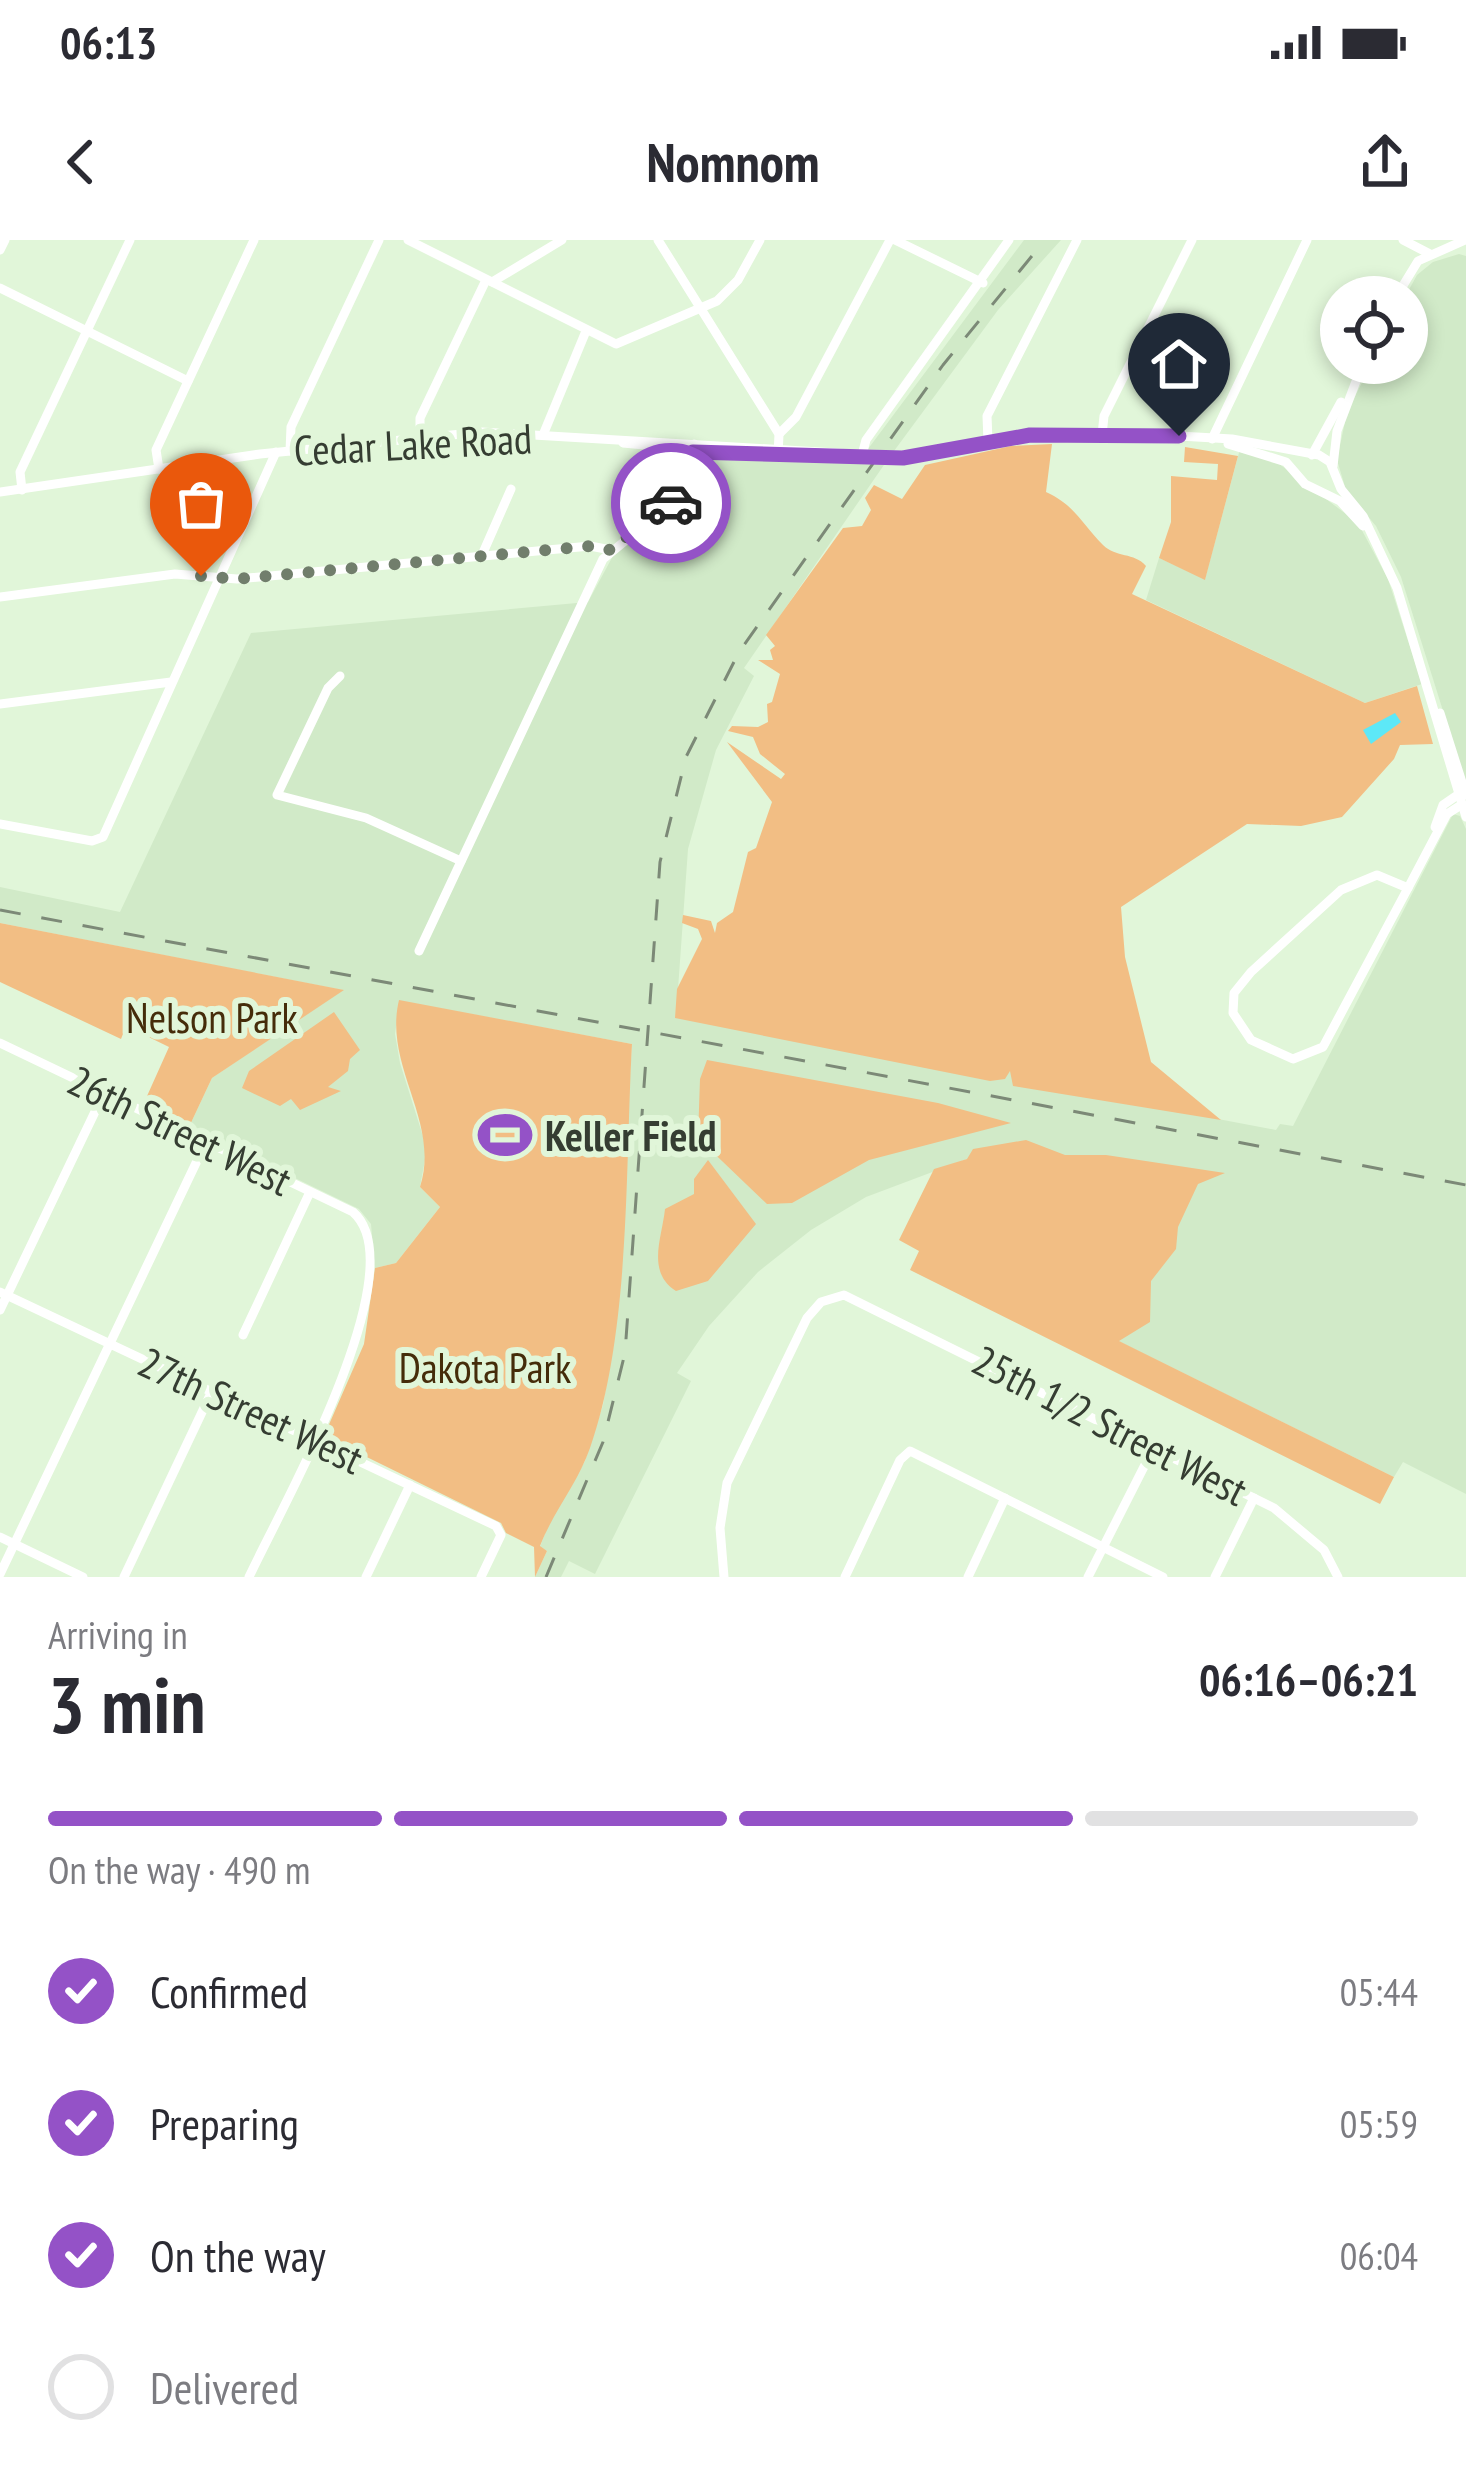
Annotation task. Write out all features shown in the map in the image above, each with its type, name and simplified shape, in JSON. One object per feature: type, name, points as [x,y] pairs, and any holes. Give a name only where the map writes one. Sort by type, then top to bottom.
[{"type":"street","points":[[0,250],[4,240]]},
{"type":"street","points":[[22,490],[20,472],[130,240]]},
{"type":"street","points":[[159,470],[156,450],[254,240]]},
{"type":"street","points":[[290,451],[291,428],[379,240]]},
{"type":"street","points":[[408,240],[586,331],[626,344],[701,310],[733,287],[760,240]]},
{"type":"street","points":[[420,437],[420,418],[489,281],[562,240]]},
{"type":"street","points":[[658,240],[779,434],[778,453]]},
{"type":"street","points":[[779,434],[796,417],[892,240],[983,283]]},
{"type":"street","points":[[862,455],[866,440],[983,283],[1009,240]]},
{"type":"street","points":[[988,441],[987,416],[1077,240]]},
{"type":"street","points":[[1102,435],[1104,416],[1192,240]]},
{"type":"street","points":[[1212,439],[1307,240]]},
{"type":"street","points":[[1403,240],[1430,254]]},
{"type":"street","points":[[1407,276],[1430,254],[1465,241]]},
{"type":"street","points":[[0,288],[188,382]]},
{"type":"street","points":[[543,435],[586,331]]},
{"type":"street","points":[[1301,477],[1352,384]]},
{"type":"street","points":[[1313,488],[1326,486],[1334,471],[1348,393]]},
{"type":"street","name":"Cedar Lake Road","points":[[0,493],[276,452],[420,437],[543,435],[778,453],[918,456],[988,441],[1102,435],[1254,442],[1325,457],[1376,542],[1397,588],[1466,818]]},
{"type":"street","name":"Cedar Lake Road","points":[[1212,439],[1270,454],[1313,488],[1347,507],[1376,542]]},
{"type":"street","points":[[419,952],[610,550],[679,494],[693,448]]},
{"type":"street","points":[[0,824],[92,842],[103,837],[276,452]]},
{"type":"street","points":[[482,556],[511,490]]},
{"type":"street","points":[[637,509],[645,522]]},
{"type":"street","points":[[0,597],[176,574],[220,579],[590,546],[610,550]]},
{"type":"street","points":[[340,676],[328,688],[277,795],[366,818],[460,861]]},
{"type":"street","points":[[0,704],[171,682]]},
{"type":"street","points":[[1408,888],[1378,875],[1341,890],[1238,985],[1233,1012],[1241,1033],[1293,1059],[1323,1047],[1408,888],[1433,838],[1463,798]]},
{"type":"street","name":"26th Street West","points":[[0,1045],[359,1217],[369,1272],[362,1327],[313,1440]]},
{"type":"street","points":[[0,1310],[4,1293],[104,1093]]},
{"type":"street","points":[[0,1574],[206,1142]]},
{"type":"street","points":[[243,1335],[310,1192]]},
{"type":"street","name":"27th Street West","points":[[4,1293],[501,1531],[481,1577]]},
{"type":"street","name":"25th 1/2 Street West","points":[[724,1577],[722,1503],[752,1426],[813,1309],[830,1297],[858,1300],[1254,1498],[1308,1532],[1338,1577]]},
{"type":"street","points":[[124,1577],[212,1391]]},
{"type":"street","points":[[249,1577],[313,1440]]},
{"type":"street","points":[[1088,1577],[1154,1447]]},
{"type":"street","points":[[845,1577],[899,1460],[910,1451],[1163,1577]]},
{"type":"street","points":[[366,1577],[410,1485]]},
{"type":"street","points":[[968,1577],[1005,1498]]},
{"type":"street","points":[[1215,1577],[1254,1498]]},
{"type":"street","points":[[0,1537],[82,1577]]},
{"type":"shaded area","points":[[1024,240],[1061,240],[998,310],[894,451],[868,449]]},
{"type":"shaded area","points":[[1466,256],[1466,784],[1401,577],[1376,526],[1346,490],[1337,460],[1347,412],[1361,384],[1428,384],[1428,276],[1416,276],[1433,262]]},
{"type":"shaded area","points":[[1240,449],[1270,457],[1358,523],[1388,579],[1422,684],[1365,703],[1146,600],[1159,558],[1205,579]]},
{"type":"shaded area","points":[[705,455],[886,462],[744,668],[754,676],[716,750],[688,849],[676,1017],[885,685],[1087,870],[1160,1108],[1276,1130],[1280,1124],[1293,1126],[1453,814],[1460,816],[1466,829],[1466,1494],[1403,1462],[1394,1477],[1118,1341],[967,1159],[866,1197],[811,1230],[758,1272],[709,1326],[677,1373],[691,1381],[595,1574],[569,1561],[561,1577],[535,1577],[547,1551],[540,1547],[548,1525],[585,1461],[603,1405],[614,1342],[632,1044],[400,1001],[395,1034],[400,1063],[427,1149],[420,1187],[440,1207],[396,1263],[375,1268],[371,1224],[359,1209],[189,1127],[212,1078],[342,990],[0,923],[0,887],[120,912],[251,633],[588,602],[614,554],[672,509]]},
{"type":"green space","points":[[1052,444],[1046,492],[1071,509],[1108,549],[1146,566],[1132,594],[1365,703],[1417,686],[1433,744],[1400,745],[1394,759],[1342,817],[1301,826],[1247,824],[1121,907],[1125,957],[1151,1062],[1221,1120],[1013,1086],[1010,1071],[1005,1079],[990,1081],[675,1018],[677,989],[702,939],[698,929],[682,923],[683,915],[711,921],[715,933],[717,923],[733,912],[748,852],[756,848],[772,802],[727,742],[781,779],[785,774],[760,754],[753,737],[728,731],[732,726],[758,727],[768,722],[767,704],[772,702],[780,674],[758,660],[773,660],[770,650],[775,646],[766,635],[843,528],[862,526],[871,510],[865,498],[874,485],[902,499],[925,465],[1011,446]]},
{"type":"green space","points":[[1185,447],[1238,456],[1205,580],[1159,558],[1171,522],[1171,476],[1217,480],[1218,464],[1184,462]]},
{"type":"green space","name":"Nelson Park","points":[[0,923],[344,990],[212,1078],[189,1127],[143,1105],[169,1047],[126,1026],[121,1039],[0,982]]},
{"type":"green space","name":"Dakota Park","points":[[399,1000],[632,1044],[624,1249],[613,1353],[590,1448],[540,1546],[547,1551],[535,1577],[534,1547],[506,1533],[501,1523],[324,1436],[364,1344],[375,1268],[396,1263],[440,1207],[420,1187],[423,1139],[398,1048]]},
{"type":"green space","points":[[334,1012],[360,1050],[350,1059],[348,1071],[328,1087],[341,1091],[300,1110],[291,1099],[280,1106],[242,1088],[249,1071]]},
{"type":"green space","points":[[707,1060],[938,1103],[1011,1123],[869,1160],[792,1203],[767,1204],[698,1138],[700,1079]]},
{"type":"green space","points":[[1026,1140],[1065,1155],[1106,1155],[1225,1173],[1198,1184],[1178,1227],[1176,1249],[1151,1281],[1150,1322],[1119,1341],[1394,1477],[1380,1504],[910,1270],[919,1251],[899,1240],[934,1169],[967,1159],[973,1149]]},
{"type":"green space","points":[[708,1160],[756,1224],[708,1281],[676,1291],[661,1274],[659,1264],[665,1209],[694,1194],[694,1179]]},
{"type":"water","points":[[1395,713],[1401,722],[1371,744],[1363,730]]},
{"type":"railway","points":[[546,1577],[603,1442],[625,1353],[660,862],[686,757],[739,652],[943,365],[1045,240]]},
{"type":"railway","points":[[0,910],[1466,1185]]},
{"type":"way so far","points":[[201,576],[237,579],[590,546],[610,550],[671,503]]},
{"type":"place","name":"Keller Field","points":[[505,1135]]},
{"type":"route","points":[[671,503],[679,494],[693,452],[903,458],[1030,435],[1179,436]]}]
